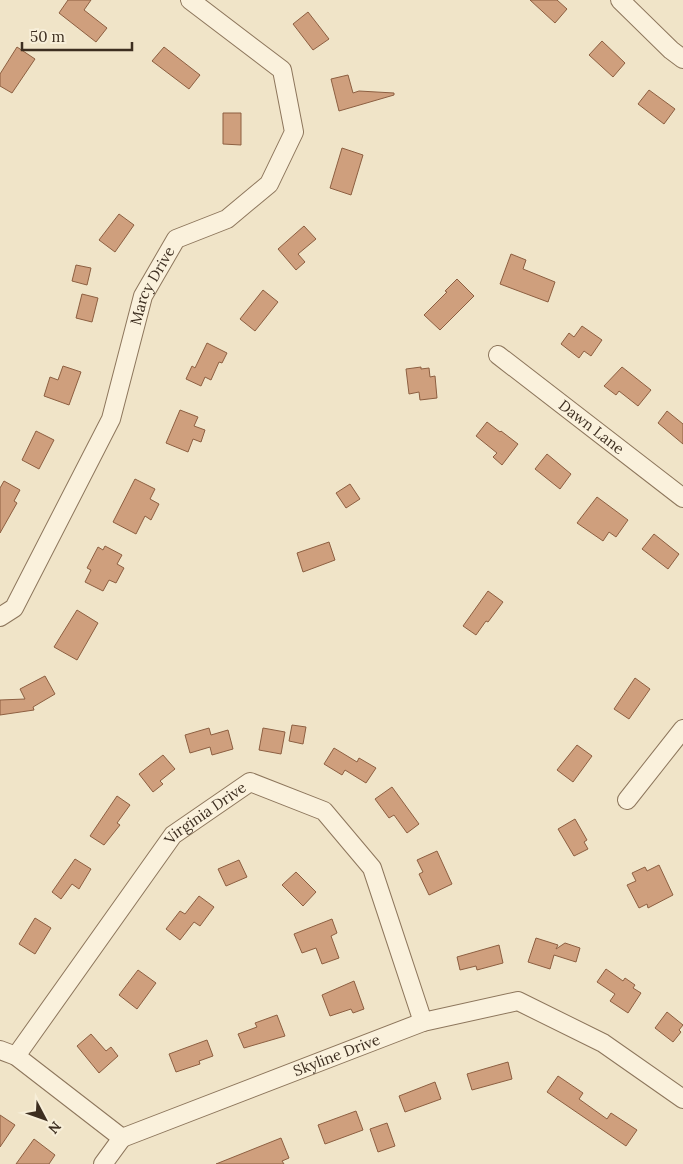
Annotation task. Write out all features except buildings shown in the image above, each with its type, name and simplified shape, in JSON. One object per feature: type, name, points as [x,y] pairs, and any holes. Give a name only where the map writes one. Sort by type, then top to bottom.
[{"type":"street","name":"Marcy Drive","points":[[0,617],[14,608],[111,419],[143,296],[176,239],[227,220],[269,184],[294,132],[282,70],[190,0]]},
{"type":"street","points":[[620,0],[671,50],[683,59]]},
{"type":"street","name":"Dawn Lane","points":[[498,355],[683,498]]},
{"type":"street","points":[[627,800],[683,729]]},
{"type":"street","name":"Virginia Drive","points":[[8,1053],[173,835],[250,782],[324,811],[372,868],[423,1022]]},
{"type":"street","name":"Skyline Drive","points":[[122,1138],[423,1022],[518,1001],[603,1043],[683,1100]]},
{"type":"street","points":[[8,1053],[122,1138],[102,1164]]}]
